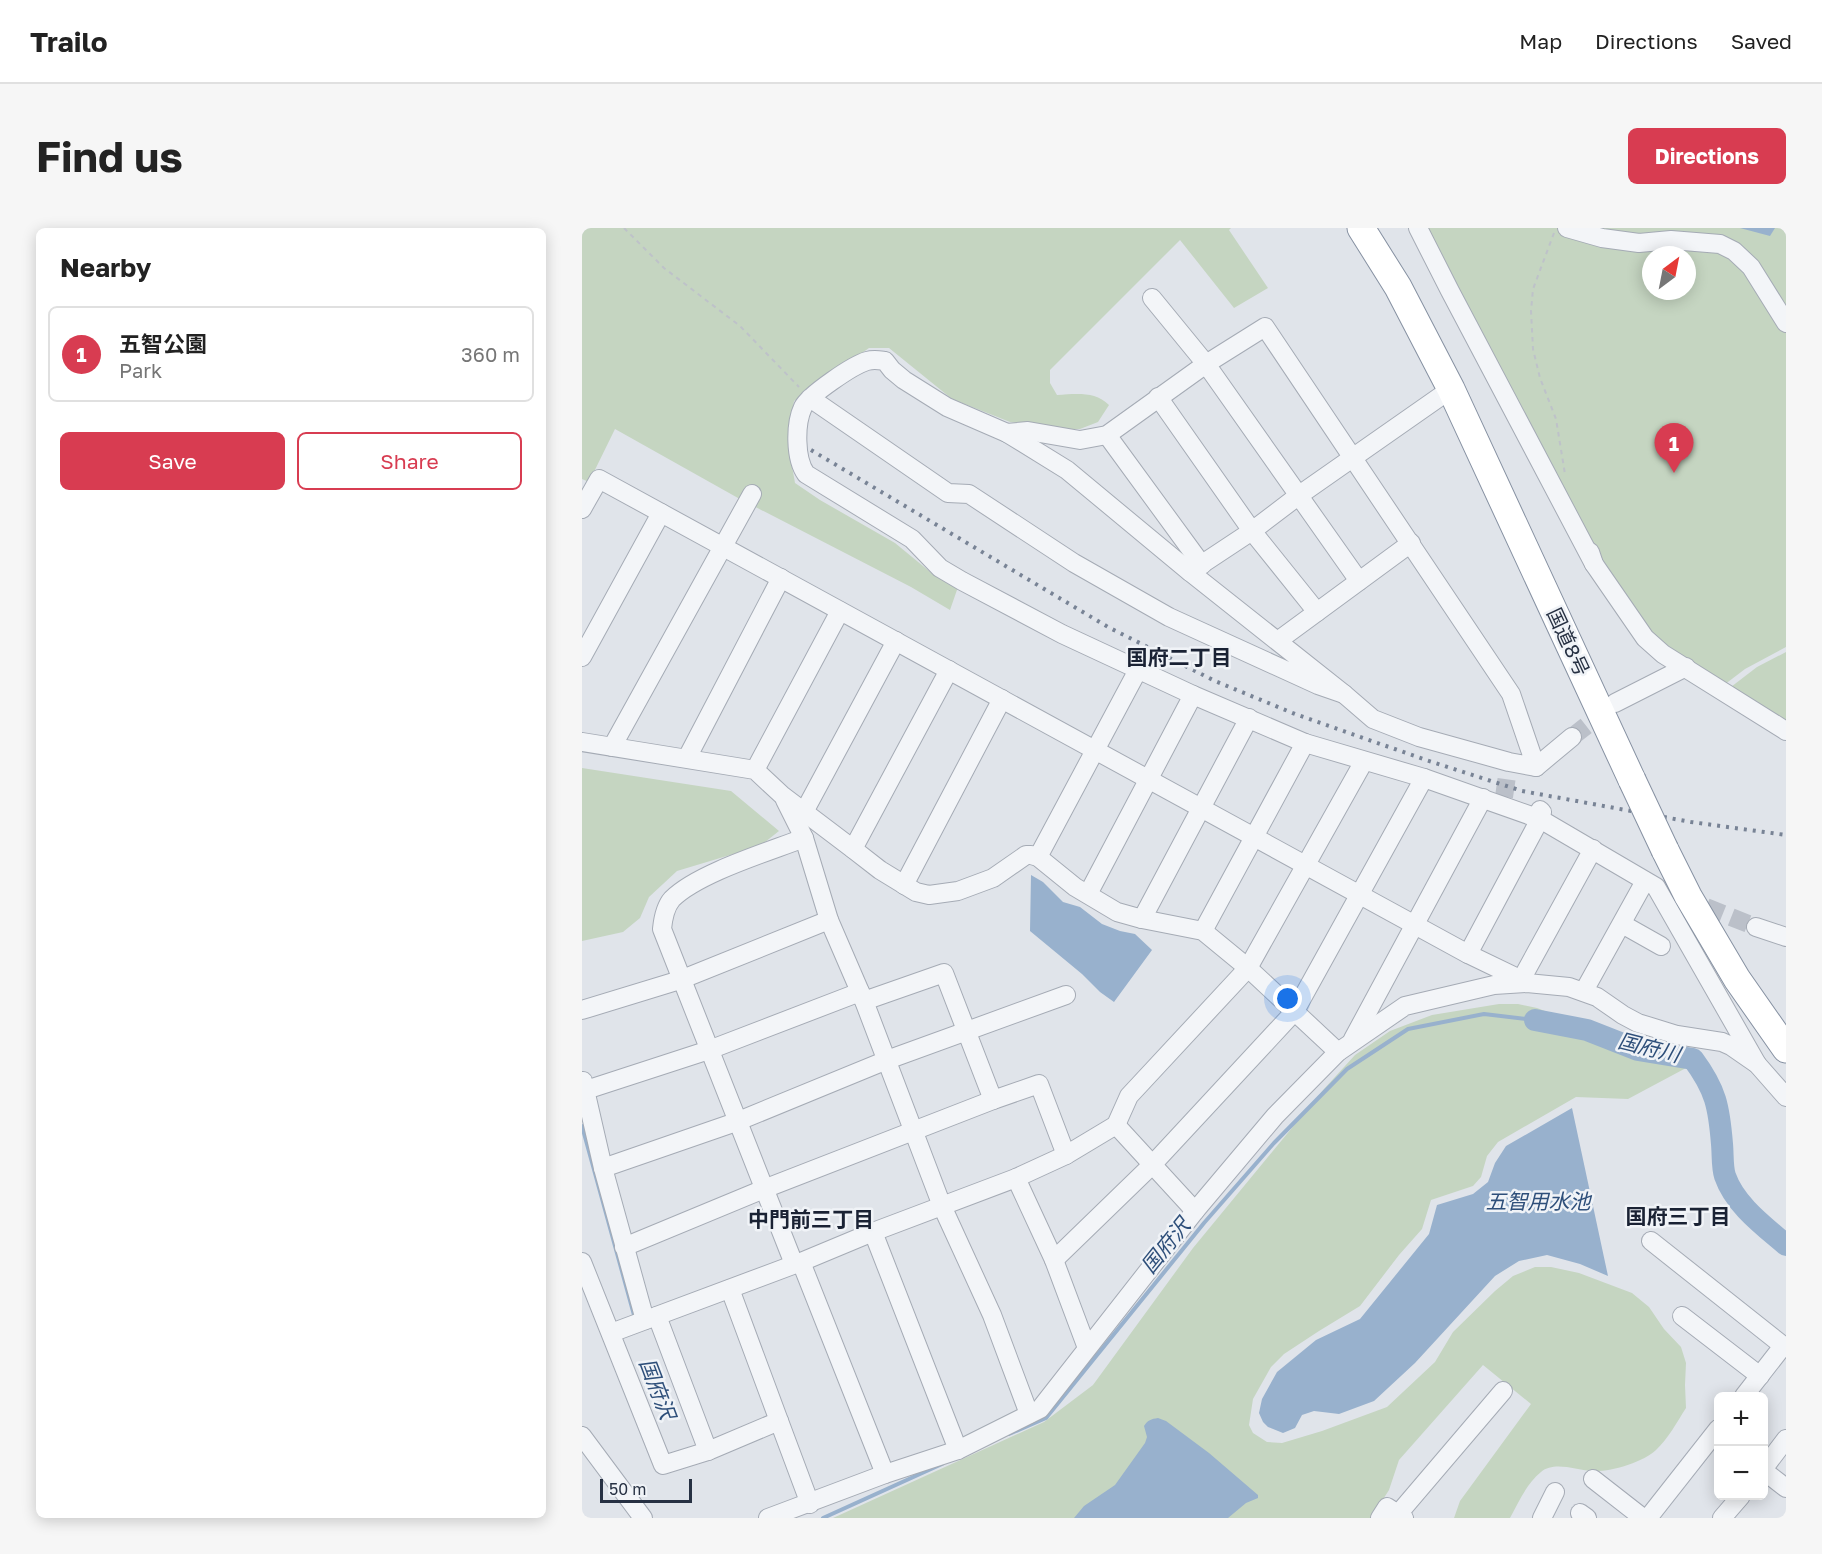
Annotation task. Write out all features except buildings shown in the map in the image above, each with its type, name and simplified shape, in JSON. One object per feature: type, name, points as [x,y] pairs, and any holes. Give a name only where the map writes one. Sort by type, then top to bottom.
[{"type":"highway","name":"国道8号","points":[[1361,228],[1398,287],[1451,389],[1688,896],[1737,980],[1786,1049]]},
{"type":"street","points":[[1418,228],[1594,564],[1645,638],[1663,654],[1786,731]]},
{"type":"street","points":[[1567,228],[1602,238],[1639,243],[1671,240],[1720,244],[1734,251],[1751,267],[1786,323]]},
{"type":"street","points":[[1152,298],[1206,364],[1359,581]]},
{"type":"street","points":[[1007,433],[1028,431],[1080,440],[1107,435],[1206,364],[1265,327],[1351,459],[1411,543],[1447,601],[1511,694],[1536,767]]},
{"type":"street","points":[[1536,767],[1509,762],[1419,737],[1372,719],[1196,568],[1067,470],[1007,433],[947,407],[904,380],[885,361],[876,359],[851,368],[803,406],[798,437],[799,466],[806,474],[912,540],[940,568],[962,581],[1062,634],[1193,695],[1305,742],[1424,778],[1540,819],[1650,884],[1757,1064],[1786,1097]]},
{"type":"street","points":[[1196,568],[1252,531],[1451,389]]},
{"type":"street","points":[[1158,397],[1252,531],[1317,612]]},
{"type":"street","points":[[810,399],[948,493],[969,494],[1074,563],[1168,617],[1318,685],[1344,694]]},
{"type":"street","points":[[1107,435],[1196,568]]},
{"type":"street","points":[[582,509],[598,479],[1468,954],[1524,981]]},
{"type":"street","points":[[1568,488],[1594,564]]},
{"type":"street","points":[[612,747],[752,494]]},
{"type":"street","points":[[582,657],[661,513]]},
{"type":"street","points":[[1283,638],[1411,543]]},
{"type":"street","points":[[687,758],[781,578]]},
{"type":"street","points":[[755,770],[840,611]]},
{"type":"street","points":[[804,812],[896,641]]},
{"type":"street","points":[[1038,857],[1139,668]]},
{"type":"street","points":[[1615,703],[1686,668]]},
{"type":"street","points":[[853,849],[949,670]]},
{"type":"street","points":[[1088,894],[1193,695]]},
{"type":"street","points":[[904,885],[1002,699]]},
{"type":"street","points":[[1142,919],[1249,718]]},
{"type":"street","points":[[1536,767],[1572,737]]},
{"type":"street","points":[[582,742],[755,770],[804,812],[916,892],[929,895],[958,891],[993,878],[1026,855],[1038,857],[1117,912],[1203,931],[1295,1011],[1345,1047]]},
{"type":"street","points":[[1203,931],[1305,742]]},
{"type":"street","points":[[610,1333],[1016,1178],[1066,1155],[1116,1125],[1129,1096],[1248,968],[1364,761]]},
{"type":"street","points":[[1054,1260],[1152,1165],[1295,1011],[1424,778]]},
{"type":"street","points":[[783,796],[804,838],[829,920],[887,1060],[942,1206],[992,1315],[1029,1414]]},
{"type":"street","points":[[1468,954],[1542,812],[1539,808],[1504,797]]},
{"type":"street","points":[[1345,1047],[1483,798]]},
{"type":"street","points":[[804,838],[703,878],[672,899],[666,909],[662,929],[736,1122],[885,1474]]},
{"type":"street","points":[[1524,981],[1593,849]]},
{"type":"street","points":[[1584,991],[1622,924],[1650,884]]},
{"type":"street","points":[[582,1010],[680,980],[829,920]]},
{"type":"street","points":[[1622,924],[1661,946]]},
{"type":"street","points":[[1756,927],[1786,937]]},
{"type":"street","points":[[708,1451],[651,1318],[624,1247],[584,1084],[710,1050],[862,997],[944,972],[993,1100]]},
{"type":"street","points":[[768,1518],[885,1474],[958,1450],[1040,1409],[1195,1211],[1275,1116],[1345,1047],[1405,1006],[1494,985],[1524,981],[1551,984],[1584,991],[1638,1023],[1677,1035],[1722,1042],[1757,1064]]},
{"type":"street","points":[[603,1168],[736,1122],[887,1060],[1066,995]]},
{"type":"street","points":[[624,1247],[993,1100],[1039,1084],[1066,1155]]},
{"type":"street","points":[[1116,1125],[1195,1211]]},
{"type":"street","points":[[1016,1178],[1054,1260],[1087,1348]]},
{"type":"street","points":[[873,1232],[958,1450]]},
{"type":"street","points":[[1650,1241],[1785,1347],[1747,1392]]},
{"type":"street","points":[[582,1262],[663,1465],[708,1451],[779,1421]]},
{"type":"street","points":[[730,1289],[810,1504]]},
{"type":"street","points":[[1682,1316],[1760,1376]]},
{"type":"street","points":[[1380,1518],[1387,1507],[1402,1516],[1503,1391]]},
{"type":"street","points":[[582,1436],[633,1515]]},
{"type":"street","points":[[1648,1518],[1714,1437]]},
{"type":"street","points":[[1768,1464],[1786,1439]]},
{"type":"street","points":[[1768,1472],[1786,1488]]},
{"type":"street","points":[[1593,1479],[1643,1518]]},
{"type":"street","points":[[1542,1518],[1555,1492]]},
{"type":"street","points":[[1722,1518],[1738,1500]]},
{"type":"path","points":[[624,228],[664,268],[740,326],[810,399]]},
{"type":"path","points":[[1556,228],[1533,289],[1531,311],[1533,349],[1540,378],[1556,419],[1568,488]]},
{"type":"green space","points":[[582,228],[1231,228],[1229,230],[1268,288],[1234,308],[1180,240],[1050,370],[1050,383],[1057,395],[1091,395],[1109,405],[1098,422],[1080,429],[1055,429],[1010,422],[952,399],[889,348],[869,348],[794,401],[788,443],[795,483],[895,543],[934,575],[958,587],[950,610],[911,587],[738,498],[615,429],[589,482],[582,479]]},
{"type":"green space","points":[[1416,228],[1786,228],[1786,647],[1745,669],[1724,685],[1654,636],[1628,600],[1547,471]]},
{"type":"green space","points":[[1786,652],[1786,725],[1727,690],[1757,667]]},
{"type":"green space","points":[[582,768],[731,791],[779,831],[760,846],[677,871],[649,897],[640,918],[623,932],[582,941]]},
{"type":"green space","points":[[1499,1004],[1518,1004],[1537,1008],[1603,1033],[1634,1040],[1673,1054],[1686,1068],[1628,1099],[1576,1097],[1498,1142],[1487,1156],[1481,1177],[1473,1186],[1431,1200],[1422,1229],[1360,1306],[1284,1354],[1271,1367],[1253,1399],[1249,1425],[1253,1433],[1267,1442],[1282,1443],[1387,1407],[1435,1362],[1453,1332],[1495,1291],[1513,1276],[1535,1267],[1551,1267],[1579,1273],[1632,1293],[1649,1307],[1664,1329],[1681,1347],[1686,1363],[1686,1408],[1656,1450],[1635,1462],[1607,1470],[1591,1471],[1565,1467],[1546,1469],[1527,1487],[1510,1518],[1454,1518],[1460,1501],[1531,1404],[1483,1365],[1399,1460],[1389,1490],[1371,1518],[833,1518],[1044,1422],[1093,1385],[1193,1248],[1324,1089],[1355,1055],[1390,1031],[1432,1015]]},
{"type":"water","points":[[1740,228],[1775,228],[1770,236]]},
{"type":"water","points":[[1031,875],[1043,882],[1063,902],[1080,907],[1102,924],[1135,934],[1152,950],[1114,1002],[1030,931]]},
{"type":"water","name":"五智用水池","points":[[1572,1108],[1608,1276],[1580,1264],[1547,1255],[1519,1261],[1495,1276],[1415,1363],[1374,1401],[1339,1414],[1314,1411],[1302,1415],[1295,1428],[1283,1433],[1268,1427],[1259,1413],[1262,1399],[1277,1372],[1316,1340],[1360,1319],[1429,1234],[1437,1205],[1473,1194],[1488,1182],[1495,1163],[1506,1146]]},
{"type":"water","points":[[1158,1418],[1166,1421],[1209,1453],[1258,1495],[1258,1498],[1246,1503],[1228,1518],[1074,1518],[1084,1506],[1115,1485],[1145,1443],[1147,1437],[1144,1426],[1150,1420]]},
{"type":"waterway","name":"国府沢","points":[[1009,1434],[1046,1418],[1204,1223],[1274,1143],[1347,1069],[1408,1029],[1484,1014],[1535,1020]]},
{"type":"waterway","name":"国府川","points":[[1535,1020],[1587,1030],[1638,1050],[1693,1059],[1707,1080],[1718,1109],[1723,1169],[1730,1187],[1743,1206],[1786,1245]]},
{"type":"waterway","name":"国府沢","points":[[582,1126],[634,1315],[633,1319]]},
{"type":"waterway","name":"国府沢","points":[[823,1518],[942,1464]]},
{"type":"tunnel","points":[[1572,737],[1609,708]]},
{"type":"tunnel","points":[[1504,797],[1509,762]]},
{"type":"tunnel","points":[[1656,887],[1756,927]]},
{"type":"railway","points":[[811,450],[1108,627],[1215,681],[1295,714],[1522,791],[1691,822],[1786,835]]},
{"type":"place","name":"五智公園","points":[[1674,473]]},
{"type":"district","name":"国府二丁目","points":[[1179,658]]},
{"type":"district","name":"国府三丁目","points":[[1678,1217]]},
{"type":"district","name":"中門前三丁目","points":[[811,1220]]}]
